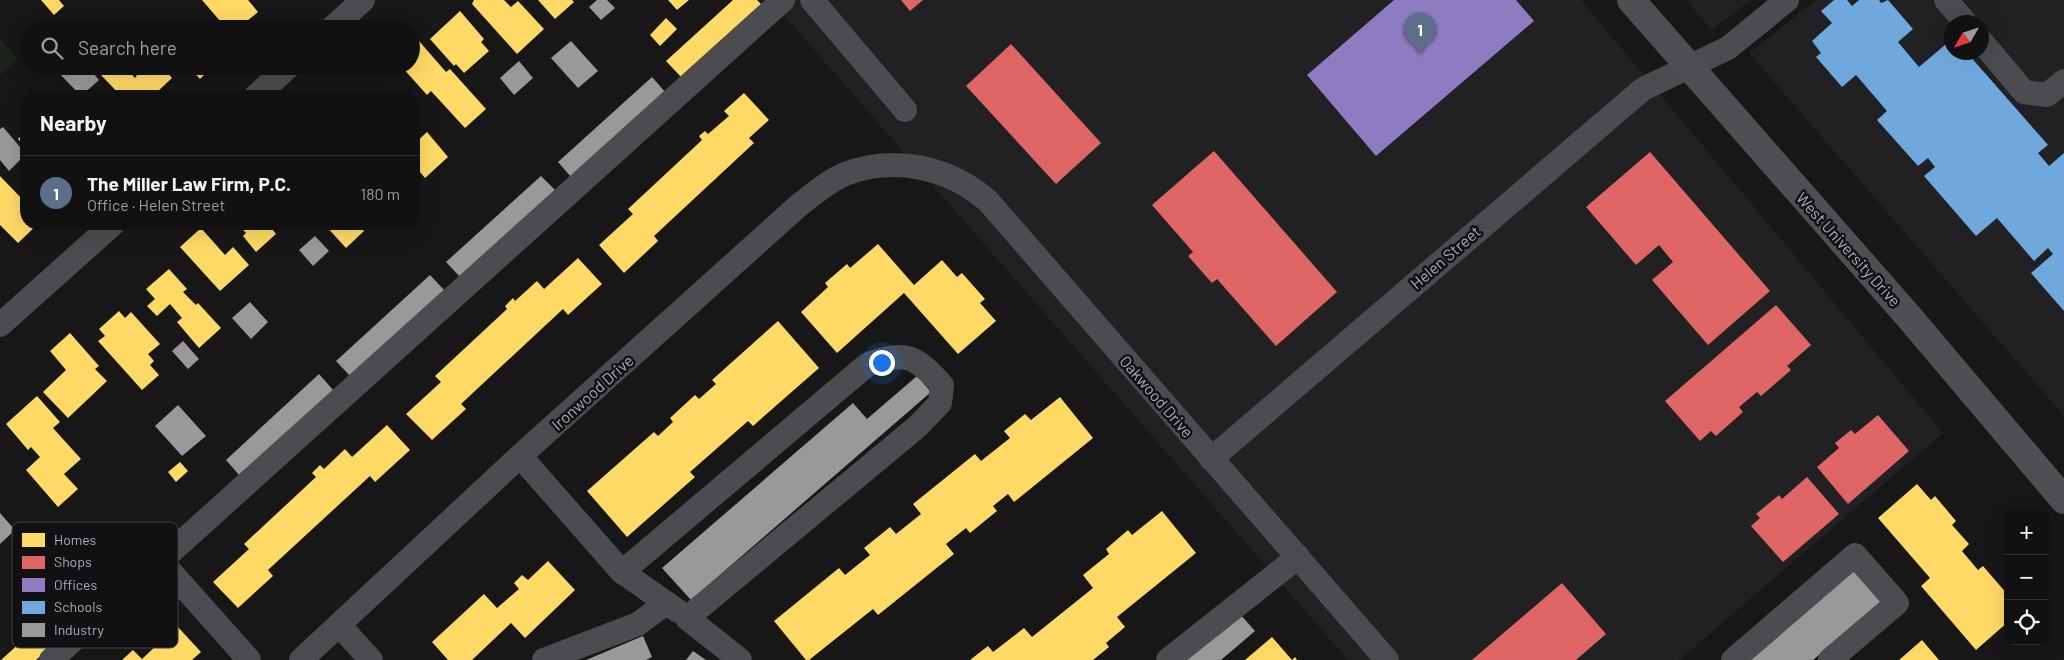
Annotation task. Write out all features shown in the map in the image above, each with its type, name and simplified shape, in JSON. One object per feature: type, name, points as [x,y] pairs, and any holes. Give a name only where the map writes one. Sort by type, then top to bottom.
[{"type":"main road","name":"West University Drive","points":[[1631,0],[1909,317],[2064,500]]},
{"type":"street","points":[[341,20],[363,0]]},
{"type":"street","points":[[178,546],[783,0]]},
{"type":"street","points":[[812,0],[905,110]]},
{"type":"street","name":"Helen Street","points":[[1211,459],[1636,95],[1728,48],[1787,0]]},
{"type":"street","points":[[1946,0],[1959,15]]},
{"type":"street","points":[[1989,50],[2024,92],[2047,95],[2064,81]]},
{"type":"street","points":[[263,90],[279,75]]},
{"type":"street","name":"Ironwood Drive","points":[[301,660],[520,456],[819,189],[844,175],[866,168],[886,164],[905,166]]},
{"type":"street","name":"Oakwood Drive","points":[[905,166],[926,169],[955,178],[973,188],[988,201],[1387,660]]},
{"type":"street","points":[[0,325],[106,230]]},
{"type":"street","points":[[622,572],[868,364],[893,356],[911,358],[933,374],[942,385],[940,403],[918,426],[687,618]]},
{"type":"street","points":[[520,456],[622,572],[687,618],[740,660]]},
{"type":"street","points":[[1733,660],[1855,555],[1897,603],[1830,660]]},
{"type":"street","points":[[1168,660],[1298,557]]},
{"type":"street","points":[[178,580],[249,660]]},
{"type":"street","points":[[544,660],[638,624],[666,603]]},
{"type":"street","points":[[339,626],[371,660]]},
{"type":"street","points":[[51,660],[64,648]]},
{"type":"shaded area","points":[[773,0],[1581,0],[1943,433],[1679,660],[1348,660],[782,13]]},
{"type":"shaded area","points":[[1686,0],[1751,0],[1712,30]]},
{"type":"shaded area","points":[[1816,0],[2064,0],[2064,416],[1749,53]]},
{"type":"shaded area","points":[[0,39],[18,59],[0,75]]},
{"type":"building: Homes","points":[[41,0],[59,0],[64,6],[54,15]]},
{"type":"building: Homes","points":[[202,0],[248,0],[258,12],[248,20],[219,20]]},
{"type":"building: Homes","points":[[474,0],[504,0],[511,7],[518,1],[544,29],[517,54],[472,4]]},
{"type":"building: Homes","points":[[538,0],[572,0],[574,2],[555,19]]},
{"type":"building: Homes","points":[[668,0],[689,0],[677,10]]},
{"type":"building: Homes","points":[[733,0],[757,0],[762,5],[682,78],[666,61]]},
{"type":"building: Homes","points":[[460,11],[484,39],[481,42],[489,51],[464,73],[456,64],[454,66],[430,39]]},
{"type":"building: Homes","points":[[666,18],[677,29],[660,46],[650,35]]},
{"type":"building: Homes","points":[[420,42],[446,72],[450,69],[486,109],[465,128],[431,91],[427,95],[409,75],[420,75]]},
{"type":"building: Homes","points":[[101,75],[132,75],[135,78],[137,75],[170,75],[172,78],[159,90],[115,90]]},
{"type":"building: Homes","points":[[744,93],[769,120],[749,138],[754,143],[654,236],[658,241],[624,273],[599,245],[633,214],[628,209],[702,140],[699,136],[705,131],[708,134],[729,116],[724,111]]},
{"type":"building: Homes","points":[[427,132],[448,157],[425,178],[420,172],[420,138]]},
{"type":"building: Homes","points":[[0,176],[20,197],[20,230],[32,230],[18,243],[0,225]]},
{"type":"building: Homes","points":[[199,230],[203,230],[225,255],[233,247],[249,265],[220,291],[180,247]]},
{"type":"building: Homes","points":[[243,230],[273,230],[276,234],[256,252],[243,236],[246,233]]},
{"type":"building: Homes","points":[[330,230],[364,231],[346,248]]},
{"type":"building: Homes","points":[[878,244],[914,285],[942,260],[957,277],[962,273],[985,299],[980,303],[996,321],[958,354],[904,293],[837,353],[801,312],[828,287],[825,283],[847,264],[850,268]]},
{"type":"building: Homes","points":[[578,258],[602,284],[568,315],[563,309],[461,404],[466,409],[432,440],[406,414],[441,382],[435,376],[507,309],[505,306],[513,298],[515,301],[537,281],[544,289]]},
{"type":"building: Homes","points":[[169,269],[187,289],[183,292],[196,305],[198,303],[221,328],[199,348],[177,322],[182,318],[170,304],[157,316],[147,306],[155,299],[146,289]]},
{"type":"building: Homes","points":[[119,311],[125,318],[131,312],[160,344],[148,354],[154,361],[150,365],[159,375],[142,390],[98,341],[105,336],[99,329]]},
{"type":"building: Homes","points":[[778,321],[819,368],[753,426],[748,421],[690,472],[695,477],[627,537],[587,491],[654,432],[658,436],[673,422],[670,418],[695,395],[699,399],[716,384],[712,380]]},
{"type":"building: Homes","points":[[70,333],[99,366],[95,369],[107,381],[68,418],[43,392],[66,370],[50,351]]},
{"type":"building: Homes","points":[[37,396],[60,422],[53,428],[81,459],[64,474],[78,489],[58,507],[26,470],[40,457],[31,447],[28,450],[6,424]]},
{"type":"building: Homes","points":[[1060,397],[1093,438],[1014,502],[1008,494],[993,506],[997,511],[970,533],[966,528],[946,544],[954,554],[878,615],[873,609],[809,660],[806,660],[774,621],[839,568],[845,575],[870,555],[864,548],[890,527],[896,534],[921,514],[913,504],[975,454],[981,461],[1010,438],[1004,431],[1025,414],[1031,420]]},
{"type":"building: Homes","points":[[387,425],[410,450],[375,482],[370,476],[268,570],[273,576],[238,608],[213,582],[249,549],[244,544],[316,477],[312,473],[320,465],[324,469],[345,449],[352,457]]},
{"type":"building: Homes","points":[[180,462],[188,471],[176,482],[168,472]]},
{"type":"building: Homes","points":[[1917,484],[1931,500],[1935,496],[1956,521],[1952,525],[1969,544],[1962,551],[1978,570],[1983,566],[2004,590],[2004,626],[1976,650],[1921,586],[1930,578],[1878,518]]},
{"type":"building: Homes","points":[[1162,511],[1196,553],[1117,617],[1125,627],[1106,643],[1109,647],[1093,660],[970,660],[988,646],[993,652],[1024,628],[1032,637],[1093,588],[1083,575],[1109,554],[1106,549],[1128,530],[1132,535]]},
{"type":"building: Homes","points":[[548,561],[575,590],[525,638],[511,623],[472,660],[448,660],[432,642],[484,594],[497,608],[519,589],[514,583],[522,575],[528,580]]},
{"type":"building: Homes","points":[[178,627],[201,652],[192,660],[122,660],[133,650],[142,659],[154,648],[178,648]]},
{"type":"building: Homes","points":[[1272,637],[1292,660],[1245,660]]},
{"type":"building: Homes","points":[[1922,640],[1939,660],[1899,660]]},
{"type":"building: Homes","points":[[14,648],[49,648],[36,660],[1,660]]},
{"type":"building: Shops","points":[[901,0],[923,0],[910,11]]},
{"type":"building: Shops","points":[[1011,44],[1101,143],[1056,184],[966,86]]},
{"type":"building: Shops","points":[[1214,151],[1337,292],[1276,346],[1217,279],[1212,283],[1188,256],[1193,252],[1152,205]]},
{"type":"building: Shops","points":[[1650,152],[1770,291],[1708,345],[1652,280],[1673,262],[1659,245],[1636,265],[1586,207]]},
{"type":"building: Shops","points":[[1776,305],[1811,345],[1787,366],[1791,370],[1761,396],[1757,392],[1739,407],[1743,412],[1716,436],[1711,431],[1700,441],[1665,401]]},
{"type":"building: Shops","points":[[1878,415],[1909,451],[1848,504],[1817,467],[1839,448],[1835,443],[1851,430],[1855,434]]},
{"type":"building: Shops","points":[[1807,477],[1839,514],[1783,562],[1751,526],[1760,518],[1756,514],[1779,495],[1782,499]]},
{"type":"building: Shops","points":[[1562,583],[1606,634],[1576,660],[1472,660]]},
{"type":"building: Offices","points":[[1394,0],[1516,0],[1534,21],[1376,156],[1307,75]]},
{"type":"building: Schools","points":[[1834,0],[1847,0],[1852,6],[1859,0],[1879,0],[1881,3],[1888,0],[1913,29],[1898,42],[1919,67],[1944,46],[1944,60],[1973,60],[2048,145],[2038,153],[2049,166],[2064,153],[2064,311],[2031,273],[2053,254],[2048,248],[2034,261],[1997,218],[1976,236],[1924,176],[1935,167],[1928,158],[1918,166],[1877,120],[1887,111],[1856,75],[1842,87],[1816,57],[1821,53],[1812,41],[1832,23],[1821,11]]},
{"type":"building: Industry","points":[[597,0],[607,0],[615,8],[601,20],[589,7]]},
{"type":"building: Industry","points":[[571,41],[598,71],[578,88],[551,58]]},
{"type":"building: Industry","points":[[519,61],[533,78],[514,95],[500,78]]},
{"type":"building: Industry","points":[[61,75],[95,75],[99,80],[88,90],[75,90]]},
{"type":"building: Industry","points":[[652,77],[666,93],[572,178],[558,162]]},
{"type":"building: Industry","points":[[3,127],[20,147],[20,160],[9,171],[0,160],[0,129]]},
{"type":"building: Industry","points":[[541,176],[557,192],[462,279],[446,262]]},
{"type":"building: Industry","points":[[315,236],[329,251],[313,266],[299,250]]},
{"type":"building: Industry","points":[[430,275],[445,291],[351,377],[336,361]]},
{"type":"building: Industry","points":[[250,302],[268,322],[251,339],[232,318]]},
{"type":"building: Industry","points":[[183,341],[199,359],[188,369],[172,351]]},
{"type":"building: Industry","points":[[319,374],[334,391],[240,476],[226,460]]},
{"type":"building: Industry","points":[[917,376],[931,392],[691,600],[662,568],[853,403],[867,419]]},
{"type":"building: Industry","points":[[178,405],[206,436],[182,456],[155,426]]},
{"type":"building: Industry","points":[[0,513],[12,527],[12,533],[0,544]]},
{"type":"building: Industry","points":[[1855,568],[1883,601],[1813,660],[1746,660]]},
{"type":"building: Industry","points":[[1240,614],[1255,631],[1221,660],[1187,660]]},
{"type":"building: Industry","points":[[643,636],[652,657],[646,660],[586,660]]},
{"type":"building: Industry","points":[[693,651],[706,660],[686,660]]},
{"type":"place","name":"The Miller Law Firm, P.C.","points":[[1420,54]]}]
